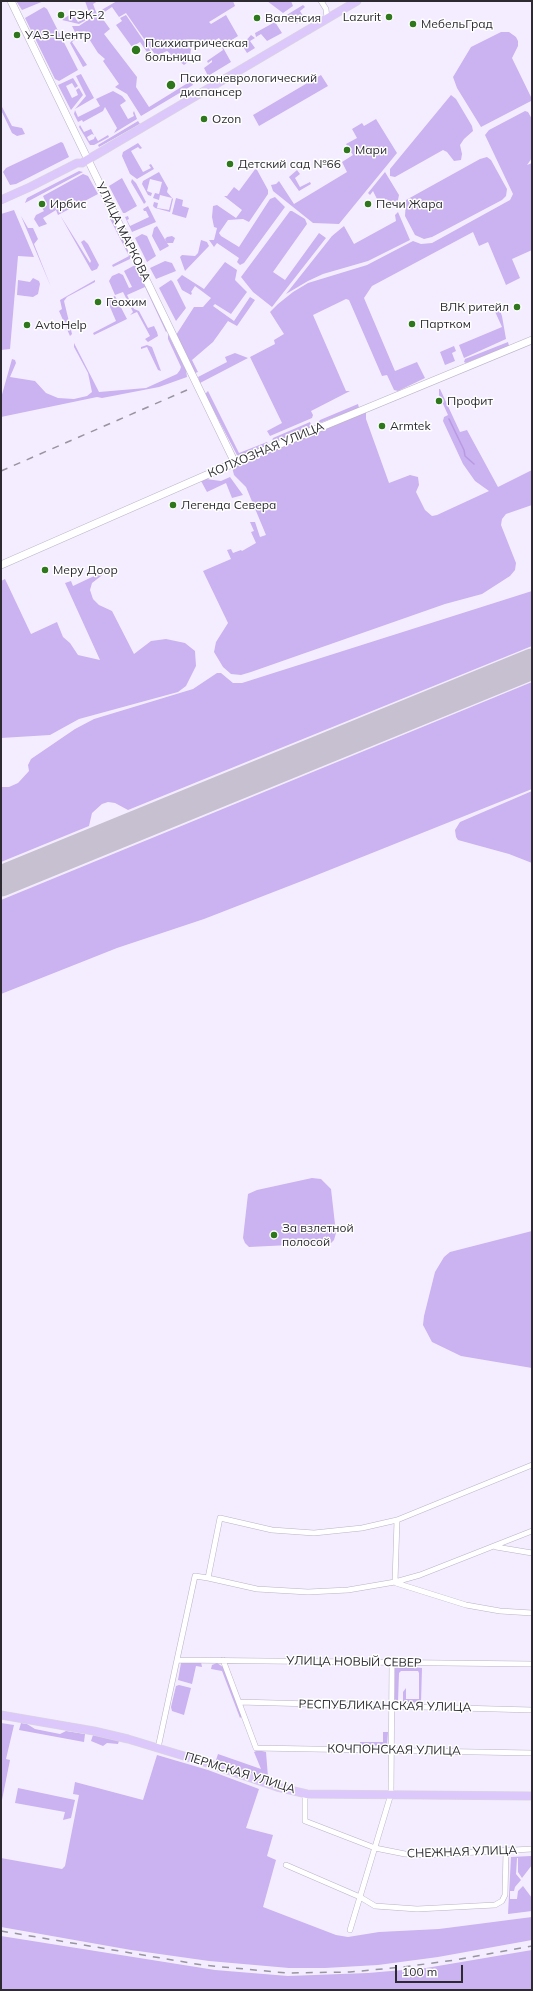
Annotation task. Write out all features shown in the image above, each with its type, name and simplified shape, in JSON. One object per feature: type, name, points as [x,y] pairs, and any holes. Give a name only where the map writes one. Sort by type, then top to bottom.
[{"type":"main road","points":[[1,200],[77,163],[85,161],[356,1]]},
{"type":"main road","points":[[1,205],[33,192],[72,172],[80,167],[85,161]]},
{"type":"main road","name":"ПЕРМСКАЯ УЛИЦА","points":[[1,1715],[94,1731],[158,1748],[277,1787],[305,1793],[532,1796]]},
{"type":"street","name":"УЛИЦА МАРКОВА","points":[[11,1],[85,161],[235,463]]},
{"type":"street","points":[[321,1],[326,9],[328,18]]},
{"type":"street","name":"КОЛХОЗНАЯ УЛИЦА","points":[[1,565],[235,463],[532,340]]},
{"type":"street","points":[[208,1578],[220,1518],[272,1530],[314,1533],[362,1528],[397,1520],[532,1465]]},
{"type":"street","points":[[395,1582],[397,1520]]},
{"type":"street","points":[[158,1748],[195,1576],[257,1589],[308,1592],[348,1590],[395,1582],[420,1575],[495,1547],[532,1531]]},
{"type":"street","points":[[495,1547],[532,1553]]},
{"type":"street","points":[[395,1582],[466,1605],[500,1611],[532,1613]]},
{"type":"street","name":"УЛИЦА НОВЫЙ СЕВЕР","points":[[177,1660],[532,1664]]},
{"type":"street","points":[[223,1660],[238,1702]]},
{"type":"street","points":[[350,1930],[391,1794],[392,1662]]},
{"type":"street","name":"РЕСПУБЛИКАНСКАЯ УЛИЦА","points":[[238,1702],[532,1710]]},
{"type":"street","name":"КОЧПОНСКАЯ УЛИЦА","points":[[238,1702],[256,1748],[532,1753]]},
{"type":"street","name":"СНЕЖНАЯ УЛИЦА","points":[[305,1793],[305,1821],[375,1848],[405,1854],[424,1855],[532,1849]]},
{"type":"street","points":[[286,1865],[360,1897],[375,1906],[410,1908],[495,1905],[502,1901],[505,1895],[506,1851]]},
{"type":"shaded area","points":[[16,1],[44,1],[22,10]]},
{"type":"shaded area","points":[[85,1],[98,1],[93,4],[98,17],[98,12],[117,1],[233,1],[235,6],[209,22],[211,24],[226,15],[238,36],[224,45],[219,38],[205,46],[197,43],[191,49],[189,61],[184,65],[167,51],[156,56],[126,13],[119,17],[112,7],[100,15],[110,29],[104,34],[137,77],[136,87],[149,107],[191,81],[193,85],[141,116],[127,94],[115,87],[119,84],[103,61],[105,59],[98,53],[84,31],[80,33],[78,31],[75,32],[72,26],[79,26],[91,18]]},
{"type":"shaded area","points":[[267,1],[291,1],[293,6],[283,13]]},
{"type":"shaded area","points":[[303,5],[305,7],[300,11],[305,19],[296,24],[291,16],[286,19],[285,16]]},
{"type":"shaded area","points":[[44,7],[47,9],[78,70],[59,81],[55,79],[25,18]]},
{"type":"shaded area","points":[[72,13],[78,22],[88,17],[88,19],[79,24],[62,20]]},
{"type":"shaded area","points":[[126,15],[152,53],[149,55],[140,42],[132,47],[116,25],[122,21],[120,18]]},
{"type":"shaded area","points":[[275,22],[282,33],[267,41],[261,34],[256,37],[255,33]]},
{"type":"shaded area","points":[[501,32],[509,32],[516,37],[518,41],[518,46],[512,58],[531,97],[531,101],[481,127],[457,88],[453,77],[471,47]]},
{"type":"shaded area","points":[[251,35],[255,38],[250,41],[255,48],[247,53],[242,45]]},
{"type":"shaded area","points":[[74,38],[78,38],[78,40],[76,39],[72,42],[87,65],[83,67],[70,43]]},
{"type":"shaded area","points":[[221,44],[231,62],[208,76],[204,68],[212,62],[212,60],[208,63],[207,61],[223,50]]},
{"type":"shaded area","points":[[81,74],[94,98],[75,109],[86,96],[76,76]]},
{"type":"shaded area","points":[[321,75],[328,86],[259,126],[253,115]]},
{"type":"shaded area","points":[[73,78],[78,86],[75,88],[72,83],[66,86],[72,98],[78,95],[76,90],[79,88],[83,95],[71,110],[58,85]]},
{"type":"shaded area","points":[[113,91],[122,96],[126,101],[120,105],[128,119],[134,116],[134,111],[137,119],[114,133],[117,128],[105,107],[103,111],[83,122],[82,120],[78,122],[74,114],[75,110],[78,117],[100,106],[96,99]]},
{"type":"shaded area","points":[[451,95],[456,99],[472,126],[473,131],[460,145],[462,154],[461,160],[454,161],[447,152],[443,150],[395,177],[390,176],[390,169]]},
{"type":"shaded area","points":[[1,105],[12,126],[22,128],[25,134],[17,136],[12,133],[1,110]]},
{"type":"shaded area","points":[[525,111],[528,112],[532,119],[532,158],[527,165],[532,163],[532,250],[512,259],[520,278],[506,285],[488,242],[479,246],[473,232],[372,286],[364,298],[395,371],[417,362],[425,378],[398,391],[394,390],[387,375],[382,376],[349,300],[346,299],[313,315],[346,391],[350,391],[311,411],[313,415],[312,418],[270,436],[267,431],[282,423],[250,357],[275,344],[274,340],[284,334],[270,312],[293,292],[308,283],[367,265],[413,241],[421,244],[432,243],[510,200],[513,194],[485,135],[489,130]]},
{"type":"shaded area","points":[[376,119],[397,153],[339,224],[313,223],[273,191],[271,185],[276,184],[279,181],[294,204],[347,172],[342,162],[353,155],[346,144],[357,138],[352,129],[362,123],[364,126]]},
{"type":"shaded area","points":[[138,121],[140,124],[99,147],[98,145]]},
{"type":"shaded area","points":[[80,125],[84,132],[91,129],[94,135],[92,134],[87,137],[89,141],[94,139],[95,136],[98,141],[108,135],[109,137],[94,145],[90,145],[79,127]]},
{"type":"shaded area","points":[[61,142],[63,143],[69,157],[16,184],[10,185],[3,172],[6,168]]},
{"type":"shaded area","points":[[138,143],[142,148],[140,149],[138,147],[131,151],[143,172],[151,168],[149,165],[151,164],[154,169],[137,179],[130,174],[122,156],[123,152]]},
{"type":"shaded area","points":[[487,157],[491,160],[507,189],[506,196],[502,200],[432,237],[424,239],[415,235],[405,216],[406,200],[480,159]]},
{"type":"shaded area","points":[[256,168],[268,190],[268,194],[249,222],[243,219],[228,220],[219,233],[221,236],[239,247],[270,199],[275,197],[285,207],[244,263],[240,265],[237,262],[239,258],[217,243],[214,247],[209,240],[214,240],[217,228],[214,227],[212,217],[213,206],[217,205],[236,218],[242,210],[224,196],[227,196],[234,187],[239,191]]},
{"type":"shaded area","points":[[297,170],[300,174],[295,178],[300,187],[310,182],[311,184],[299,191],[289,177]]},
{"type":"shaded area","points":[[79,171],[83,172],[25,203],[27,198]]},
{"type":"shaded area","points":[[159,172],[168,188],[167,192],[173,199],[170,212],[155,208],[153,206],[154,202],[158,203],[157,208],[169,210],[172,198],[160,195],[159,200],[153,198],[155,193],[159,194],[162,182],[150,179],[147,191],[152,193],[151,196],[148,195],[142,184],[143,181]]},
{"type":"shaded area","points":[[385,172],[399,195],[397,205],[392,208],[387,199],[379,203],[373,191],[370,195],[368,193]]},
{"type":"shaded area","points":[[83,174],[88,176],[98,194],[58,215],[56,210],[43,218],[47,224],[39,227],[34,219],[36,215],[44,211],[42,208],[47,205],[43,196]]},
{"type":"shaded area","points":[[122,178],[137,206],[125,213],[123,213],[109,186]]},
{"type":"shaded area","points":[[132,179],[136,183],[146,202],[144,204],[131,182]]},
{"type":"shaded area","points":[[176,198],[183,200],[182,206],[189,208],[186,218],[172,214]]},
{"type":"shaded area","points":[[148,206],[156,222],[132,232],[125,217],[128,216],[129,219],[127,220],[130,226],[149,217],[143,209]]},
{"type":"shaded area","points":[[14,210],[34,257],[18,256],[10,349],[1,350],[1,214]]},
{"type":"shaded area","points":[[290,211],[305,219],[307,224],[273,272],[285,280],[319,233],[326,238],[272,307],[253,292],[241,277]]},
{"type":"shaded area","points":[[398,212],[410,240],[368,261],[323,274],[286,294],[332,236],[344,226],[354,244],[396,221],[395,215]]},
{"type":"shaded area","points":[[60,215],[90,263],[91,261],[81,242],[84,240],[88,244],[99,265],[97,269],[91,270]]},
{"type":"shaded area","points":[[21,216],[28,228],[33,228],[38,239],[34,244],[51,287]]},
{"type":"shaded area","points":[[113,217],[132,255],[130,259],[113,267],[112,265],[129,256],[110,219]]},
{"type":"shaded area","points":[[157,226],[169,246],[160,251],[152,236],[154,228]]},
{"type":"shaded area","points":[[142,234],[147,236],[156,256],[147,262],[135,238]]},
{"type":"shaded area","points":[[172,236],[175,238],[173,243],[167,243],[165,239],[167,237]]},
{"type":"shaded area","points":[[201,240],[207,242],[209,246],[185,271],[180,257],[182,255],[195,256],[198,253]]},
{"type":"shaded area","points":[[165,261],[172,263],[176,271],[156,279],[150,268]]},
{"type":"shaded area","points":[[225,262],[237,270],[235,280],[247,292],[231,314],[215,304],[213,306],[234,321],[250,297],[255,300],[237,326],[228,321],[213,342],[192,360],[198,372],[195,373],[176,335],[194,307],[203,307],[211,298],[195,286],[191,292],[191,295],[182,290],[177,280],[182,275],[204,289]]},
{"type":"shaded area","points":[[135,265],[167,331],[166,332],[145,287],[127,295],[134,309],[139,311],[148,328],[154,326],[157,332],[158,336],[148,342],[145,339],[150,336],[137,312],[130,315],[133,312],[123,292],[115,295],[109,281],[112,276],[119,273],[123,275],[129,288],[132,287],[124,271]]},
{"type":"shaded area","points":[[33,278],[39,281],[40,284],[38,294],[33,297],[17,295],[18,280],[30,282]]},
{"type":"shaded area","points":[[95,280],[95,282],[67,297],[64,301],[72,334],[70,336],[59,311],[62,309],[60,300]]},
{"type":"shaded area","points":[[171,280],[186,308],[176,321],[159,288]]},
{"type":"shaded area","points":[[115,296],[127,319],[94,335],[93,333],[116,321],[107,300]]},
{"type":"shaded area","points":[[497,303],[502,316],[506,339],[464,358],[459,345],[502,327],[492,305]]},
{"type":"shaded area","points":[[168,334],[186,370],[187,377],[159,387],[102,398],[97,397],[1,417],[1,398],[12,359],[15,360],[16,363],[10,377],[35,381],[46,393],[58,398],[74,399],[87,396],[92,392],[88,373],[74,347],[74,343],[99,392],[146,388],[177,374],[180,370],[181,367],[168,339]]},
{"type":"shaded area","points":[[508,342],[509,346],[466,363],[464,362],[465,359]]},
{"type":"shaded area","points":[[147,345],[152,347],[161,371],[158,370],[147,347],[141,349],[141,347]]},
{"type":"shaded area","points":[[454,346],[456,351],[452,353],[455,361],[445,365],[440,352]]},
{"type":"shaded area","points":[[235,353],[248,358],[200,383],[198,377],[227,362],[225,357]]},
{"type":"shaded area","points":[[439,389],[460,432],[467,430],[498,487],[532,470],[532,505],[506,514],[502,519],[501,525],[516,563],[515,570],[510,576],[482,594],[445,604],[251,672],[241,675],[231,674],[223,667],[214,652],[216,642],[228,623],[203,571],[231,559],[227,550],[231,549],[233,553],[242,551],[256,543],[251,532],[254,531],[250,522],[255,522],[260,537],[266,535],[246,487],[234,475],[232,467],[366,411],[366,419],[389,483],[410,475],[418,477],[419,485],[416,492],[425,510],[432,516],[437,515],[489,491],[475,481],[463,464],[443,421],[444,417],[448,415],[439,395]]},
{"type":"shaded area","points":[[208,391],[239,453],[267,442],[269,446],[238,457],[205,394]]},
{"type":"shaded area","points":[[358,404],[359,408],[317,424],[320,420]]},
{"type":"shaded area","points":[[310,422],[312,427],[274,444],[272,441],[273,438]]},
{"type":"shaded area","points":[[230,477],[243,495],[232,498],[226,483],[207,492],[201,481],[206,479],[221,481]]},
{"type":"shaded area","points":[[111,568],[112,571],[105,573],[92,583],[90,590],[93,599],[99,605],[112,611],[134,654],[151,641],[166,639],[185,643],[195,651],[196,666],[186,686],[178,692],[79,719],[50,735],[1,738],[1,581],[5,579],[31,634],[57,622],[63,637],[70,643],[78,655],[100,660],[65,583],[71,581],[73,586]]},
{"type":"shaded area","points":[[532,591],[532,646],[128,810],[115,803],[108,802],[102,804],[92,813],[89,826],[1,862],[1,787],[9,787],[18,783],[29,771],[28,765],[31,759],[75,729],[94,719],[193,689],[217,673],[221,673],[233,683],[242,683]]},
{"type":"shaded area","points":[[532,682],[532,789],[204,919],[117,948],[1,994],[1,900]]},
{"type":"shaded area","points":[[532,791],[532,863],[509,854],[458,840],[456,837],[455,830],[460,822]]},
{"type":"shaded area","points":[[312,1178],[321,1179],[331,1189],[336,1233],[334,1240],[331,1243],[249,1247],[243,1238],[248,1194],[257,1190]]},
{"type":"shaded area","points":[[532,1231],[532,1368],[461,1356],[432,1342],[423,1325],[424,1316],[435,1272],[444,1257],[450,1252]]},
{"type":"shaded area","points":[[201,1662],[202,1667],[196,1666],[192,1684],[178,1680],[181,1663]]},
{"type":"shaded area","points":[[217,1663],[223,1667],[242,1716],[240,1718],[222,1671],[211,1669],[212,1665]]},
{"type":"shaded area","points":[[397,1666],[422,1668],[421,1703],[403,1702],[403,1692],[406,1688],[406,1699],[419,1699],[419,1673],[418,1671],[401,1671],[399,1673],[398,1702],[394,1703],[395,1668]]},
{"type":"shaded area","points":[[179,1685],[191,1688],[184,1715],[172,1711],[171,1707],[176,1686]]},
{"type":"shaded area","points":[[1,1723],[14,1725],[6,1759],[10,1760],[1,1805]]},
{"type":"shaded area","points":[[21,1723],[27,1724],[35,1729],[60,1734],[66,1731],[85,1734],[84,1742],[19,1730]]},
{"type":"shaded area","points":[[383,1732],[388,1732],[387,1746],[360,1745],[360,1742],[383,1742]]},
{"type":"shaded area","points":[[93,1735],[119,1741],[118,1744],[107,1743],[103,1746],[91,1741]]},
{"type":"shaded area","points":[[258,1750],[266,1752],[268,1777],[271,1781],[216,1760],[218,1754],[261,1769],[254,1752]]},
{"type":"shaded area","points":[[157,1755],[208,1770],[259,1789],[246,1828],[273,1835],[267,1856],[276,1860],[263,1907],[336,1935],[348,1937],[379,1932],[439,1929],[532,1917],[532,1940],[438,1957],[378,1965],[325,1968],[289,1968],[209,1961],[131,1950],[1,1927],[1,1858],[62,1869],[65,1866],[79,1795],[73,1794],[75,1782],[143,1800]]},
{"type":"shaded area","points":[[18,1788],[75,1800],[71,1818],[63,1820],[65,1812],[15,1803]]},
{"type":"shaded area","points":[[531,1856],[532,1865],[522,1878],[518,1872],[517,1858],[516,1874],[521,1880],[515,1887],[514,1891],[510,1891],[510,1899],[517,1899],[518,1891],[523,1886],[532,1898],[532,1911],[508,1914],[511,1857]]},
{"type":"shaded area","points":[[1,1936],[215,1970],[288,1976],[368,1973],[426,1968],[532,1950],[532,1990],[1,1990]]},
{"type":"waterway","points":[[449,419],[464,450],[465,456],[474,464]]},
{"type":"runway","points":[[1,881],[532,664]]},
{"type":"railway","points":[[1,471],[187,390]]},
{"type":"railway","points":[[1,1931],[202,1965],[287,1973],[350,1972],[403,1967],[455,1960],[532,1946]]},
{"type":"place","name":"РЭК-2","points":[[61,15]]},
{"type":"place","name":"Lazurit","points":[[389,17]]},
{"type":"place","name":"Валенсия","points":[[257,18]]},
{"type":"place","name":"МебельГрад","points":[[413,24]]},
{"type":"place","name":"УАЗ-Центр","points":[[17,35]]},
{"type":"place","name":"Психиатрическая больница","points":[[136,50]]},
{"type":"place","name":"Психоневрологический диспансер","points":[[171,85]]},
{"type":"place","name":"Ozon","points":[[204,119]]},
{"type":"place","name":"Мари","points":[[347,150]]},
{"type":"place","name":"Детский сад №66","points":[[230,164]]},
{"type":"place","name":"Ирбис","points":[[42,204]]},
{"type":"place","name":"Печи Жара","points":[[368,204]]},
{"type":"place","name":"Геохим","points":[[98,302]]},
{"type":"place","name":"ВЛК ритейл","points":[[517,307]]},
{"type":"place","name":"Партком","points":[[412,324]]},
{"type":"place","name":"AvtoHelp","points":[[27,325]]},
{"type":"place","name":"Профит","points":[[439,401]]},
{"type":"place","name":"Armtek","points":[[382,426]]},
{"type":"place","name":"Легенда Севера","points":[[173,505]]},
{"type":"place","name":"Меру Доор","points":[[45,570]]},
{"type":"place","name":"За взлетной полосой","points":[[274,1235]]}]
